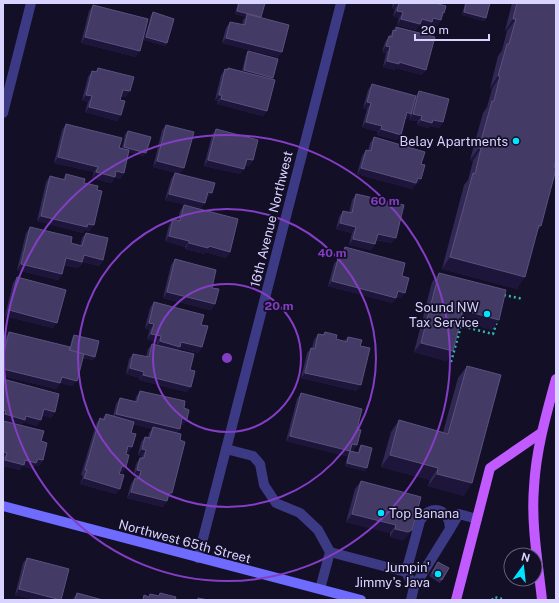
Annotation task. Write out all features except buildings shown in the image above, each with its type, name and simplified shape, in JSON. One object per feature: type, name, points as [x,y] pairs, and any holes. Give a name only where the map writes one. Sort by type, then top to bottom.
[{"type":"main road","points":[[542,600],[533,515],[534,487],[541,433],[556,379]]},
{"type":"main road","points":[[456,600],[490,468],[541,433]]},
{"type":"street","points":[[3,113],[31,3]]},
{"type":"street","name":"16th Avenue Northwest","points":[[198,558],[341,3]]},
{"type":"street","points":[[226,449],[253,456],[260,464],[264,485],[276,503],[300,513],[318,530],[330,552],[320,589]]},
{"type":"street","name":"Northwest 65th Street","points":[[3,506],[361,600]]},
{"type":"street","points":[[414,587],[406,572],[423,515],[429,511],[435,510],[442,512],[447,516],[450,522],[450,529]]},
{"type":"street","points":[[411,600],[414,587],[459,514],[477,519]]},
{"type":"street","points":[[330,552],[406,572]]},
{"type":"path","points":[[502,302],[504,294],[523,299]]},
{"type":"path","points":[[451,362],[461,326],[493,334],[498,316]]},
{"type":"path","points":[[492,600],[494,597],[502,599]]},
{"type":"place","name":"Belay Apartments","points":[[516,141]]},
{"type":"place","name":"Sound NW Tax Service","points":[[487,314]]},
{"type":"place","name":"Top Banana","points":[[381,513]]},
{"type":"place","name":"Jumpin' Jimmy's Java","points":[[438,574]]}]
